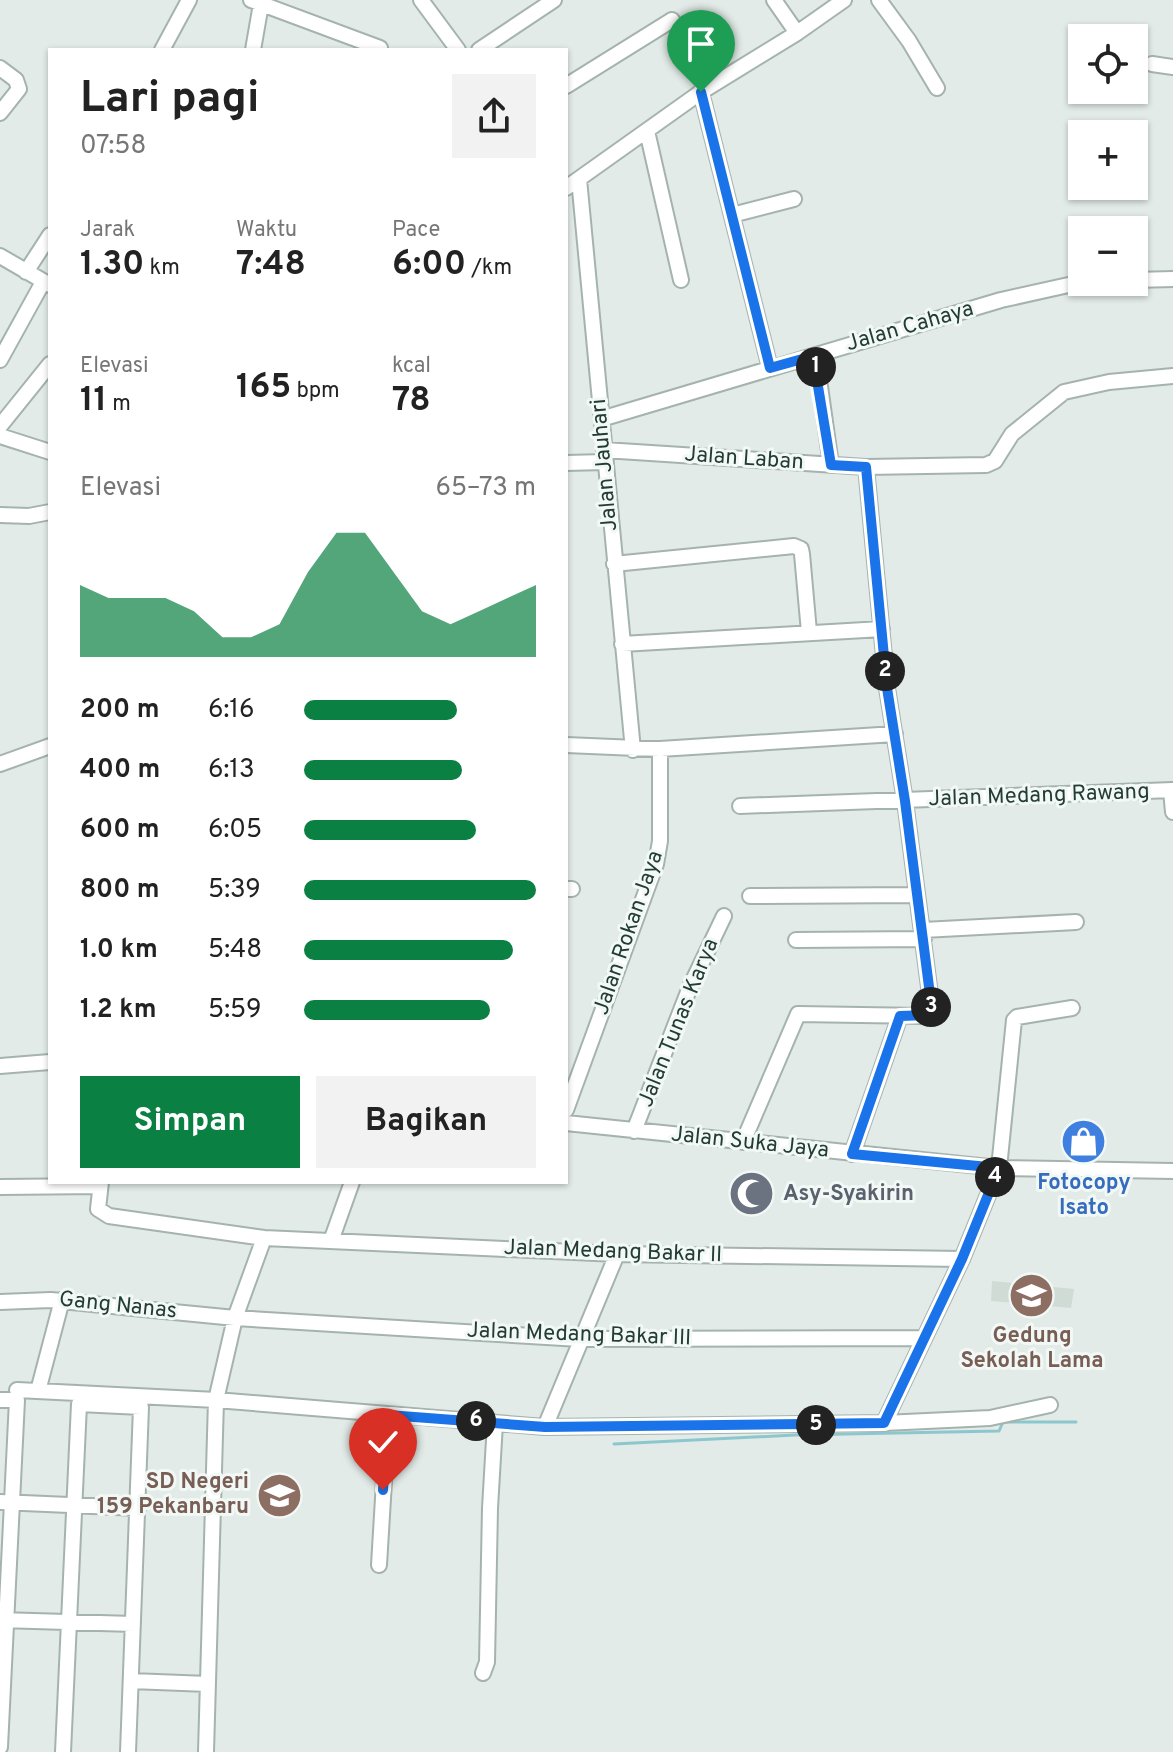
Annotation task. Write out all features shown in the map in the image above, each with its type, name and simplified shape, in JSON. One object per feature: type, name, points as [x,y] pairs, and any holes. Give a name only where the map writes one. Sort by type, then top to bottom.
[{"type":"street","points":[[163,48],[189,0]]},
{"type":"street","points":[[421,0],[457,48]]},
{"type":"street","points":[[482,48],[554,0]]},
{"type":"street","points":[[774,0],[797,33]]},
{"type":"street","points":[[572,184],[701,92],[844,0]]},
{"type":"street","points":[[879,0],[909,41],[937,88]]},
{"type":"street","points":[[253,48],[256,2],[380,48]]},
{"type":"street","points":[[568,85],[672,20]]},
{"type":"street","points":[[1152,64],[1173,67]]},
{"type":"street","points":[[0,68],[16,80],[19,89],[0,113]]},
{"type":"street","points":[[701,92],[770,368]]},
{"type":"street","points":[[647,131],[681,280]]},
{"type":"street","name":"Jalan Jauhari","points":[[572,184],[605,456],[633,750]]},
{"type":"street","points":[[732,215],[794,199]]},
{"type":"street","points":[[26,272],[48,238]]},
{"type":"street","points":[[0,256],[47,284],[0,360]]},
{"type":"street","points":[[1148,280],[1173,279]]},
{"type":"street","name":"Jalan Cahaya","points":[[601,419],[1001,300],[1068,285]]},
{"type":"street","points":[[813,356],[831,465]]},
{"type":"street","points":[[0,426],[48,366]]},
{"type":"street","name":"Jalan Laban","points":[[568,463],[605,456],[866,467],[986,465],[995,461],[1012,434],[1064,392],[1109,382],[1173,376]]},
{"type":"street","points":[[0,436],[48,451]]},
{"type":"street","points":[[743,1142],[798,1014],[924,1016],[931,1013],[924,934],[887,688],[866,467]]},
{"type":"street","points":[[0,515],[29,516],[48,512]]},
{"type":"street","points":[[614,564],[794,546],[801,549],[802,554],[809,632]]},
{"type":"street","points":[[622,644],[882,629]]},
{"type":"street","points":[[568,745],[633,750],[895,734]]},
{"type":"street","points":[[0,764],[48,747]]},
{"type":"street","name":"Jalan Rokan Jaya","points":[[568,1105],[656,864],[660,841],[660,749]]},
{"type":"street","points":[[1172,790],[1173,812]]},
{"type":"street","name":"Jalan Medang Rawang","points":[[740,806],[1172,790]]},
{"type":"street","points":[[750,896],[917,895]]},
{"type":"street","name":"Jalan Tunas Karya","points":[[634,1131],[690,987],[724,916]]},
{"type":"street","points":[[796,940],[1076,922]]},
{"type":"street","points":[[884,1423],[962,1259],[999,1168],[1014,1020],[1072,1008]]},
{"type":"street","points":[[852,1154],[900,1016]]},
{"type":"street","points":[[0,1066],[48,1062]]},
{"type":"street","name":"Jalan Suka Jaya","points":[[568,1123],[999,1168],[1173,1171]]},
{"type":"street","points":[[0,1187],[101,1184]]},
{"type":"street","name":"Jalan Medang Bakar II","points":[[101,1184],[98,1209],[109,1216],[264,1238],[617,1254],[962,1259]]},
{"type":"street","points":[[331,1241],[351,1184]]},
{"type":"street","points":[[206,1752],[216,1400],[235,1318],[264,1238]]},
{"type":"street","points":[[545,1427],[617,1254]]},
{"type":"street","points":[[38,1391],[62,1300]]},
{"type":"street","name":"Gang Nanas","points":[[0,1302],[62,1300],[235,1318]]},
{"type":"street","name":"Jalan Medang Bakar III","points":[[235,1318],[580,1339],[923,1338]]},
{"type":"street","points":[[17,1390],[216,1400],[545,1427],[884,1423],[990,1418],[1050,1405]]},
{"type":"street","points":[[0,1400],[17,1400],[6,1502],[0,1747]]},
{"type":"street","points":[[63,1752],[79,1404],[141,1407],[128,1752]]},
{"type":"street","points":[[379,1565],[388,1415]]},
{"type":"street","points":[[483,1673],[487,1662],[495,1423]]},
{"type":"street","points":[[6,1502],[138,1508]]},
{"type":"street","points":[[3,1620],[133,1624]]},
{"type":"street","points":[[131,1681],[208,1684]]},
{"type":"shaded area","name":"Gedung Sekolah Lama","points":[[992,1281],[1074,1289],[1071,1308],[991,1301]]},
{"type":"waterway","points":[[614,1444],[795,1435],[999,1431],[1003,1422],[1076,1422]]},
{"type":"place","name":"Fotocopy Isato","points":[[1084,1142]]},
{"type":"place","name":"Asy-Syakirin","points":[[752,1194]]},
{"type":"place","name":"Gedung Sekolah Lama","points":[[1032,1295]]},
{"type":"place","name":"SD Negeri 159 Pekanbaru","points":[[280,1495]]},
{"type":"route","points":[[383,1490],[388,1415],[545,1427],[884,1423],[962,1259],[999,1168],[852,1154],[900,1016],[924,1016],[932,1010],[887,688],[866,467],[831,465],[813,356],[770,368],[701,92]]}]
